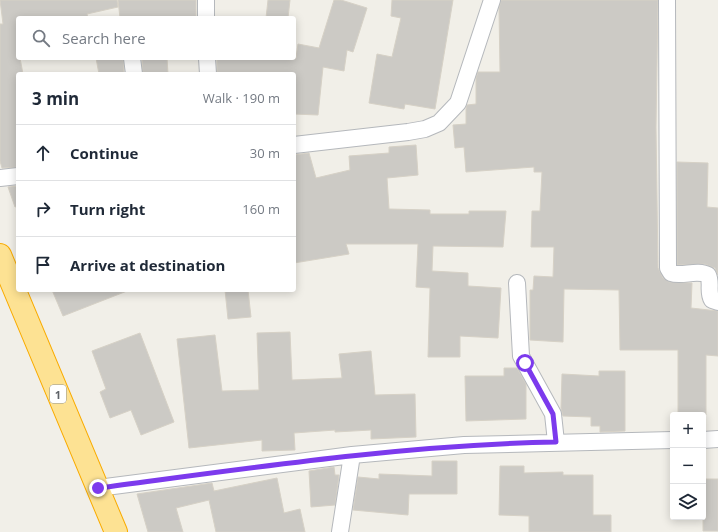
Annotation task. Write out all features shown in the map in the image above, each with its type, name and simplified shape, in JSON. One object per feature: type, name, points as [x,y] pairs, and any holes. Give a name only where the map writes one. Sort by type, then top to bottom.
[{"type":"highway","name":"1","points":[[0,255],[116,532]]},
{"type":"street","points":[[206,0],[206,16]]},
{"type":"street","points":[[296,145],[425,130],[439,123],[458,102],[492,0]]},
{"type":"street","points":[[667,0],[668,268],[670,273],[700,273],[708,276],[710,279],[709,296],[712,300],[718,302]]},
{"type":"street","points":[[132,60],[134,72]]},
{"type":"street","points":[[207,60],[208,72]]},
{"type":"street","points":[[0,178],[16,176]]},
{"type":"street","points":[[517,283],[522,356],[553,414],[556,442]]},
{"type":"street","points":[[706,440],[718,439]]},
{"type":"street","points":[[98,488],[352,456],[464,445],[670,440]]},
{"type":"street","points":[[340,532],[352,456]]},
{"type":"building","points":[[0,0],[117,0],[118,7],[87,14],[88,16],[16,16],[16,60],[20,60],[23,72],[16,72],[16,167],[2,168],[0,161],[0,24],[3,24]]},
{"type":"building","points":[[118,0],[196,0],[196,16],[120,16]]},
{"type":"building","points":[[268,0],[290,0],[288,16],[266,16]]},
{"type":"building","points":[[334,0],[341,0],[367,8],[353,52],[347,50],[344,71],[323,67],[318,115],[296,114],[296,72],[217,72],[217,60],[296,60],[298,44],[319,48]]},
{"type":"building","points":[[392,0],[453,0],[435,109],[405,104],[404,109],[369,103],[377,54],[392,57],[401,18],[391,16]]},
{"type":"building","points":[[501,0],[658,0],[656,127],[658,268],[663,278],[669,282],[692,283],[691,308],[718,311],[718,356],[706,355],[706,412],[678,412],[678,350],[620,350],[619,290],[564,289],[563,342],[530,340],[530,290],[533,290],[534,276],[553,277],[554,247],[531,247],[532,211],[540,211],[542,172],[534,172],[534,167],[466,172],[464,147],[455,148],[453,125],[466,124],[467,105],[476,104],[476,78],[478,72],[500,72],[499,8]]},
{"type":"building","points":[[96,60],[123,60],[124,72],[99,72]]},
{"type":"building","points":[[142,60],[167,60],[168,72],[143,72]]},
{"type":"building","points":[[416,145],[418,175],[387,178],[389,209],[430,210],[430,214],[469,214],[469,211],[506,211],[503,247],[433,246],[432,271],[468,273],[468,286],[501,288],[498,338],[460,336],[460,357],[428,357],[430,288],[416,287],[418,244],[346,244],[349,254],[296,263],[296,155],[309,153],[316,178],[350,170],[349,156],[389,153],[389,147]]},
{"type":"building","points":[[677,162],[708,163],[707,207],[718,208],[718,275],[715,268],[705,264],[677,265]]},
{"type":"building","points":[[16,186],[16,207],[15,207],[8,187]]},
{"type":"building","points":[[53,292],[124,292],[63,316]]},
{"type":"building","points":[[225,292],[248,292],[251,317],[228,319]]},
{"type":"building","points":[[290,332],[292,380],[342,378],[339,354],[371,351],[375,395],[415,394],[416,437],[371,439],[371,430],[335,432],[335,430],[294,433],[295,450],[262,451],[262,440],[189,448],[177,339],[215,335],[222,391],[259,390],[257,333]]},
{"type":"building","points":[[140,333],[174,422],[141,435],[131,410],[110,418],[100,392],[106,389],[92,351]]},
{"type":"building","points":[[504,368],[517,368],[526,384],[526,419],[466,421],[465,376],[504,376]]},
{"type":"building","points":[[599,371],[625,371],[625,431],[600,432],[600,426],[591,426],[591,417],[563,416],[561,408],[562,374],[599,376]]},
{"type":"building","points":[[432,461],[457,461],[457,494],[409,494],[408,515],[353,510],[358,477],[379,479],[379,474],[432,476]]},
{"type":"building","points":[[500,466],[524,466],[524,473],[563,472],[563,475],[593,475],[593,515],[611,515],[611,532],[529,532],[529,516],[499,515]]},
{"type":"building","points":[[334,467],[335,475],[339,475],[335,505],[311,507],[309,471]]},
{"type":"building","points":[[277,478],[284,513],[300,509],[305,532],[216,532],[209,500],[176,508],[183,532],[148,532],[137,494],[212,483],[214,491]]},
{"type":"building","points":[[706,479],[718,479],[718,531],[703,531],[703,520],[706,520]]},
{"type":"route","points":[[98,488],[352,456],[489,443],[556,442],[555,422],[550,406],[525,363]]}]
